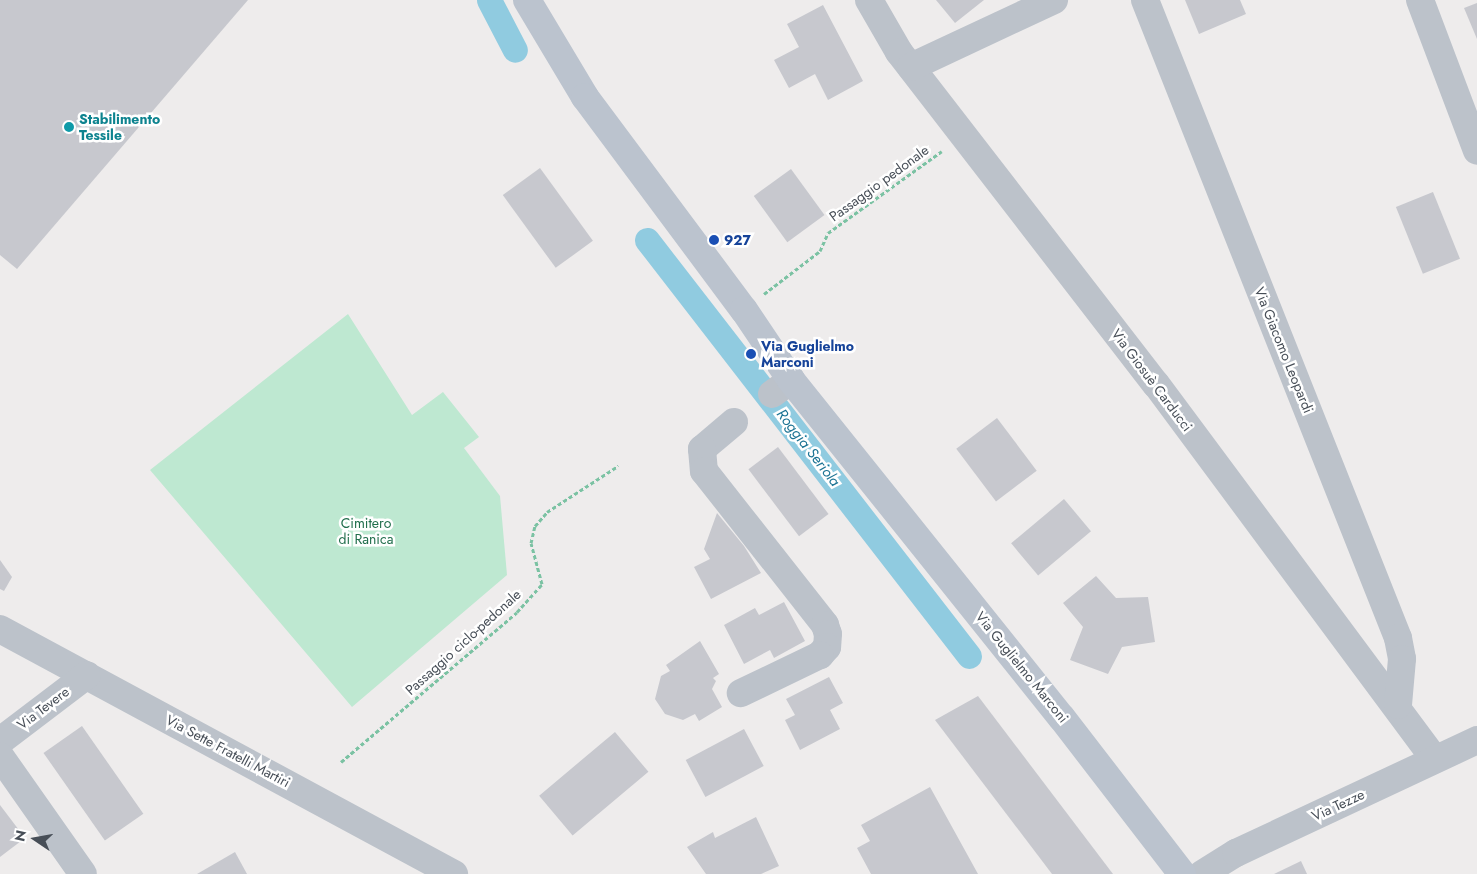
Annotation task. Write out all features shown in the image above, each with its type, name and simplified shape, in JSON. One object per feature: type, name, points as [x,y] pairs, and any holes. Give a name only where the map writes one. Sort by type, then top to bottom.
[{"type":"street","name":"Via Guglielmo Marconi","points":[[527,0],[585,97],[744,310],[782,387],[1062,718],[1182,874]]},
{"type":"street","name":"Via Giosuè Carducci","points":[[869,0],[911,67],[1398,705],[1436,759]]},
{"type":"street","points":[[911,67],[1054,0]]},
{"type":"street","name":"Via Giacomo Leopardi","points":[[1145,0],[1398,638],[1402,659],[1398,705]]},
{"type":"street","points":[[1420,0],[1477,151]]},
{"type":"street","points":[[734,422],[702,449],[704,470],[825,625],[828,634],[828,647],[820,655],[741,692]]},
{"type":"street","name":"Via Sette Fratelli Martiri","points":[[0,629],[454,874]]},
{"type":"street","name":"Via Tevere","points":[[0,741],[87,675]]},
{"type":"street","name":"Via Tezze","points":[[1202,874],[1236,853],[1477,740]]},
{"type":"street","points":[[0,756],[83,874]]},
{"type":"path","name":"Passaggio pedonale","points":[[744,310],[820,251],[828,233],[964,136]]},
{"type":"path","name":"Passaggio ciclo-pedonale","points":[[341,762],[517,612],[542,584],[531,543],[536,526],[547,512],[618,466]]},
{"type":"green space","name":"Cimitero di Ranica","points":[[348,314],[412,415],[443,392],[479,437],[464,448],[500,496],[507,575],[352,707],[150,470]]},
{"type":"building","name":"Stabilimento Tessile","points":[[0,0],[248,0],[17,269],[0,255]]},
{"type":"building","points":[[936,0],[984,0],[955,23]]},
{"type":"building","points":[[1185,0],[1240,0],[1246,14],[1199,34]]},
{"type":"building","points":[[1477,3],[1477,39],[1464,8]]},
{"type":"building","points":[[823,5],[863,81],[828,100],[815,74],[789,88],[774,60],[799,47],[787,24]]},
{"type":"building","points":[[540,168],[593,241],[556,268],[503,195]]},
{"type":"building","points":[[791,169],[825,215],[787,242],[754,196]]},
{"type":"building","points":[[1433,192],[1460,259],[1423,274],[1396,207]]},
{"type":"building","points":[[997,418],[1037,471],[996,501],[956,449]]},
{"type":"building","points":[[778,447],[829,514],[799,536],[748,469]]},
{"type":"building","points":[[1064,499],[1091,531],[1038,576],[1011,543]]},
{"type":"building","points":[[717,513],[744,546],[761,573],[711,599],[694,567],[710,559],[704,549]]},
{"type":"building","points":[[0,560],[12,577],[4,591],[0,589]]},
{"type":"building","points":[[1096,576],[1116,598],[1148,597],[1155,642],[1122,647],[1108,674],[1070,660],[1083,627],[1063,603]]},
{"type":"building","points":[[784,602],[805,641],[774,658],[770,650],[744,664],[724,625],[755,608],[759,615]]},
{"type":"building","points":[[700,641],[719,674],[713,678],[716,681],[712,689],[722,707],[699,721],[695,714],[683,720],[665,714],[655,699],[661,676],[670,671],[666,665]]},
{"type":"building","points":[[829,677],[843,703],[830,710],[840,729],[800,750],[785,720],[795,715],[786,699]]},
{"type":"building","points":[[978,696],[1113,874],[1052,874],[935,720]]},
{"type":"building","points":[[82,726],[143,814],[105,841],[43,753]]},
{"type":"building","points":[[744,729],[764,766],[705,797],[686,760]]},
{"type":"building","points":[[615,732],[648,772],[573,835],[539,796]]},
{"type":"building","points":[[930,787],[978,874],[871,874],[857,848],[870,841],[861,825]]},
{"type":"building","points":[[0,805],[25,838],[0,857]]},
{"type":"building","points":[[756,817],[779,866],[761,874],[706,874],[687,847],[713,832],[715,838]]},
{"type":"building","points":[[235,852],[247,874],[197,874]]},
{"type":"building","points":[[1301,861],[1307,874],[1274,874]]},
{"type":"waterway","points":[[489,0],[515,50]]},
{"type":"waterway","name":"Roggia Seriola","points":[[647,240],[969,656]]},
{"type":"place","name":"Stabilimento Tessile","points":[[69,127]]},
{"type":"place","name":"927","points":[[714,240]]},
{"type":"place","name":"Via Guglielmo Marconi","points":[[751,354]]}]
